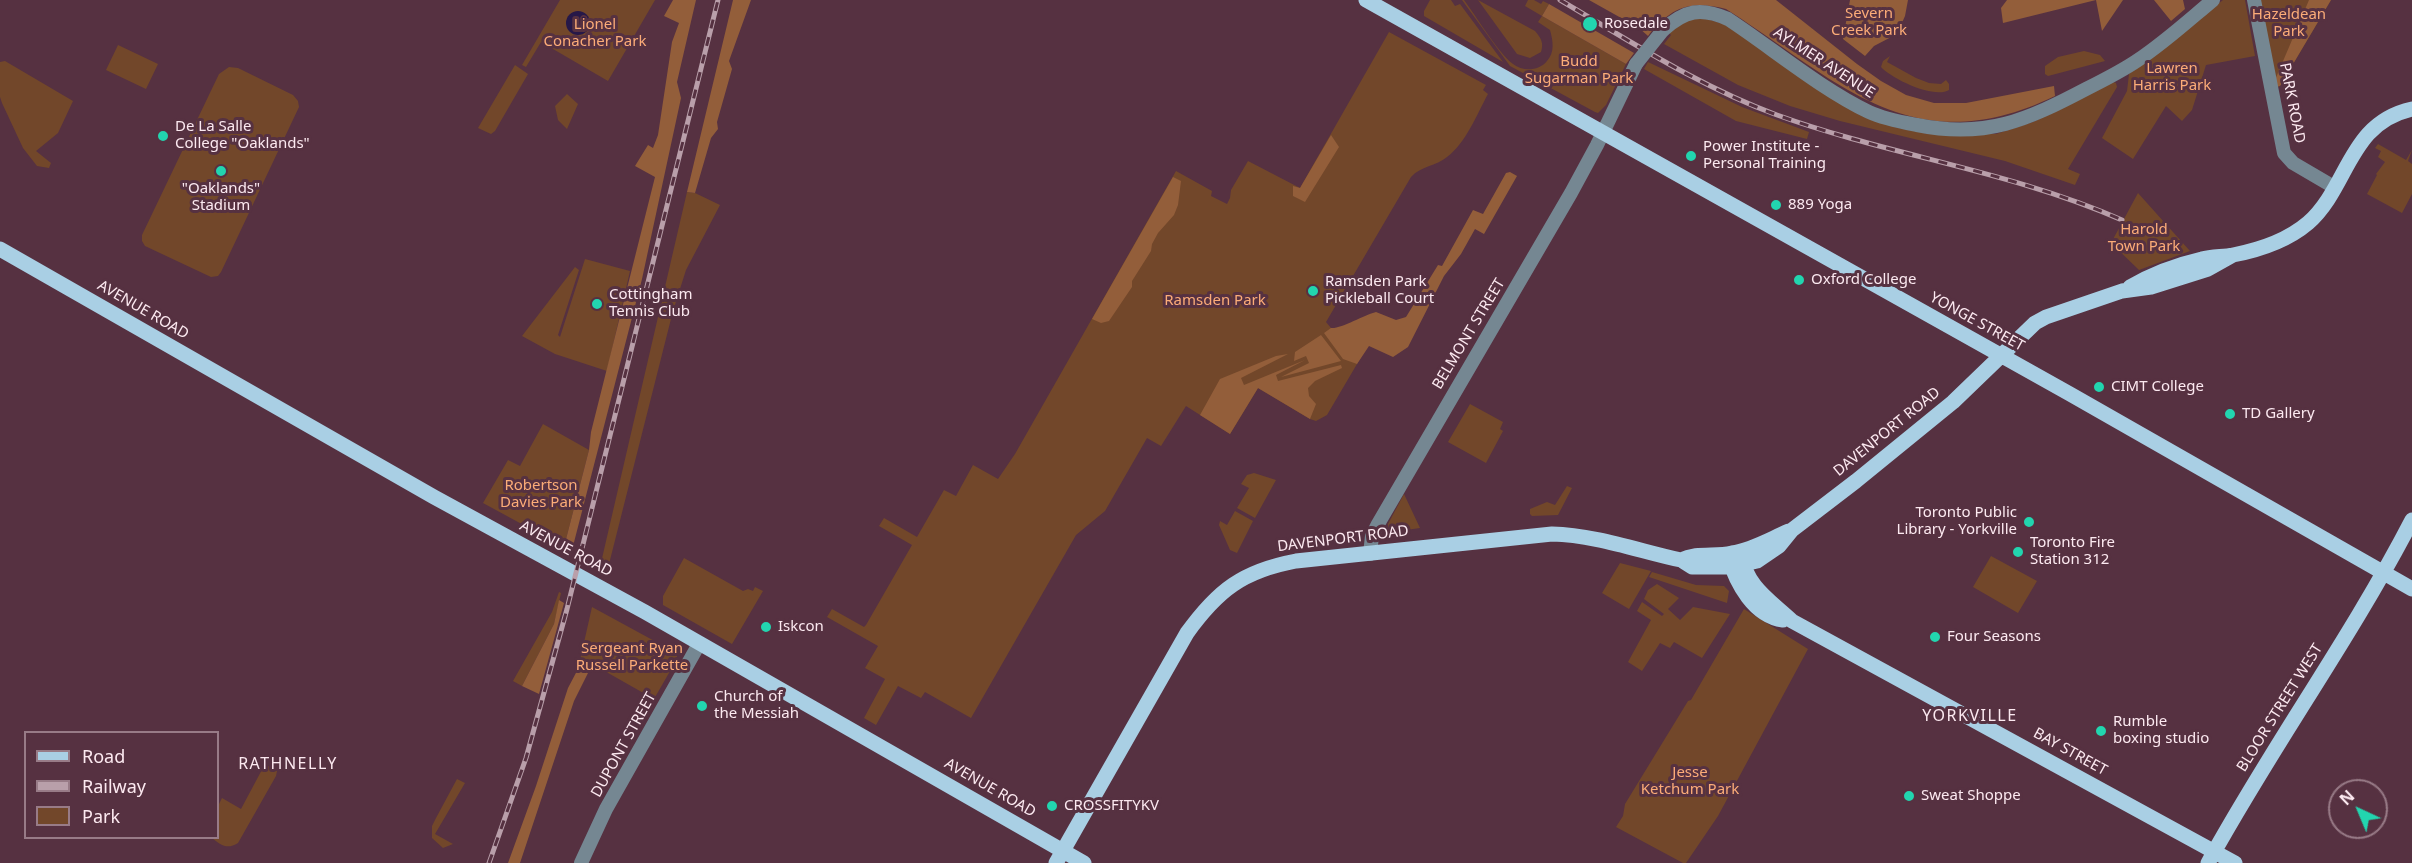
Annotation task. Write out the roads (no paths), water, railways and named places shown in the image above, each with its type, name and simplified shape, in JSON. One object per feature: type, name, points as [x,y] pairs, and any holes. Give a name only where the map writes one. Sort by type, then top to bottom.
[{"type":"main road","name":"YONGE STREET","points":[[1366,0],[2412,589]]},
{"type":"main road","name":"DAVENPORT ROAD","points":[[1059,857],[1187,633],[1202,612],[1220,594],[1244,578],[1268,567],[1296,561],[1552,534],[1578,535],[1681,560],[1690,556],[1757,561],[1779,546],[1792,530],[1953,402],[2025,331],[2046,317],[2122,291],[2151,287],[2208,269],[2233,255],[2280,241],[2292,235],[2314,217],[2364,137],[2381,122],[2412,109]]},
{"type":"main road","name":"AVENUE ROAD","points":[[0,249],[434,497],[699,644],[1059,857],[1083,863]]},
{"type":"main road","name":"BLOOR STREET WEST","points":[[2211,857],[2384,573],[2412,520]]},
{"type":"main road","name":"BAY STREET","points":[[1735,559],[1754,587],[1792,621],[1859,656],[2211,857],[2235,863]]},
{"type":"street","name":"AYLMER AVENUE","points":[[1603,133],[1636,64],[1664,30],[1685,15],[1696,11],[1714,12],[1728,19],[1844,98],[1870,112],[1897,122],[1941,130],[1994,128],[2041,113],[2139,60],[2213,0]]},
{"type":"street","name":"PARK ROAD","points":[[2254,0],[2284,153],[2293,163],[2334,187]]},
{"type":"street","name":"BELMONT STREET","points":[[1370,554],[1372,536],[1378,524],[1571,193],[1603,133]]},
{"type":"street","name":"DUPONT STREET","points":[[581,863],[602,818],[699,644]]},
{"type":"railway","points":[[489,863],[526,758],[567,609],[718,0]]},
{"type":"railway","points":[[1560,0],[1693,77],[1748,104],[1863,142],[2037,189],[2122,220]]},
{"type":"place","name":"Rosedale","points":[[1590,24]]},
{"type":"place","name":"De La Salle College \"Oaklands\"","points":[[163,136]]},
{"type":"place","name":"Power Institute - Personal Training","points":[[1691,156]]},
{"type":"place","name":"\"Oaklands\" Stadium","points":[[221,171]]},
{"type":"place","name":"889 Yoga","points":[[1776,205]]},
{"type":"place","name":"Oxford College","points":[[1799,280]]},
{"type":"place","name":"Ramsden Park Pickleball Court","points":[[1313,291]]},
{"type":"place","name":"Cottingham Tennis Club","points":[[597,304]]},
{"type":"place","name":"CIMT College","points":[[2099,387]]},
{"type":"place","name":"TD Gallery","points":[[2230,414]]},
{"type":"place","name":"Toronto Public Library - Yorkville","points":[[2029,522]]},
{"type":"place","name":"Toronto Fire Station 312","points":[[2018,552]]},
{"type":"place","name":"Iskcon","points":[[766,627]]},
{"type":"place","name":"Four Seasons","points":[[1935,637]]},
{"type":"place","name":"Church of the Messiah","points":[[702,706]]},
{"type":"place","name":"Rumble boxing studio","points":[[2101,731]]},
{"type":"place","name":"Sweat Shoppe","points":[[1909,796]]},
{"type":"place","name":"CROSSFITYKV","points":[[1052,806]]},
{"type":"district","name":"YORKVILLE","points":[[1970,716]]},
{"type":"district","name":"RATHNELLY","points":[[288,764]]},
{"type":"park label","name":"Severn Creek Park","points":[[1869,22]]},
{"type":"park label","name":"Hazeldean Park","points":[[2289,24]]},
{"type":"park label","name":"Lionel Conacher Park","points":[[595,34]]},
{"type":"park label","name":"Budd Sugarman Park","points":[[1579,70]]},
{"type":"park label","name":"Lawren Harris Park","points":[[2172,78]]},
{"type":"park label","name":"Harold Town Park","points":[[2144,238]]},
{"type":"park label","name":"Ramsden Park","points":[[1215,301]]},
{"type":"park label","name":"Robertson Davies Park","points":[[541,494]]},
{"type":"park label","name":"Sergeant Ryan Russell Parkette","points":[[632,658]]},
{"type":"park label","name":"Jesse Ketchum Park","points":[[1690,782]]}]
